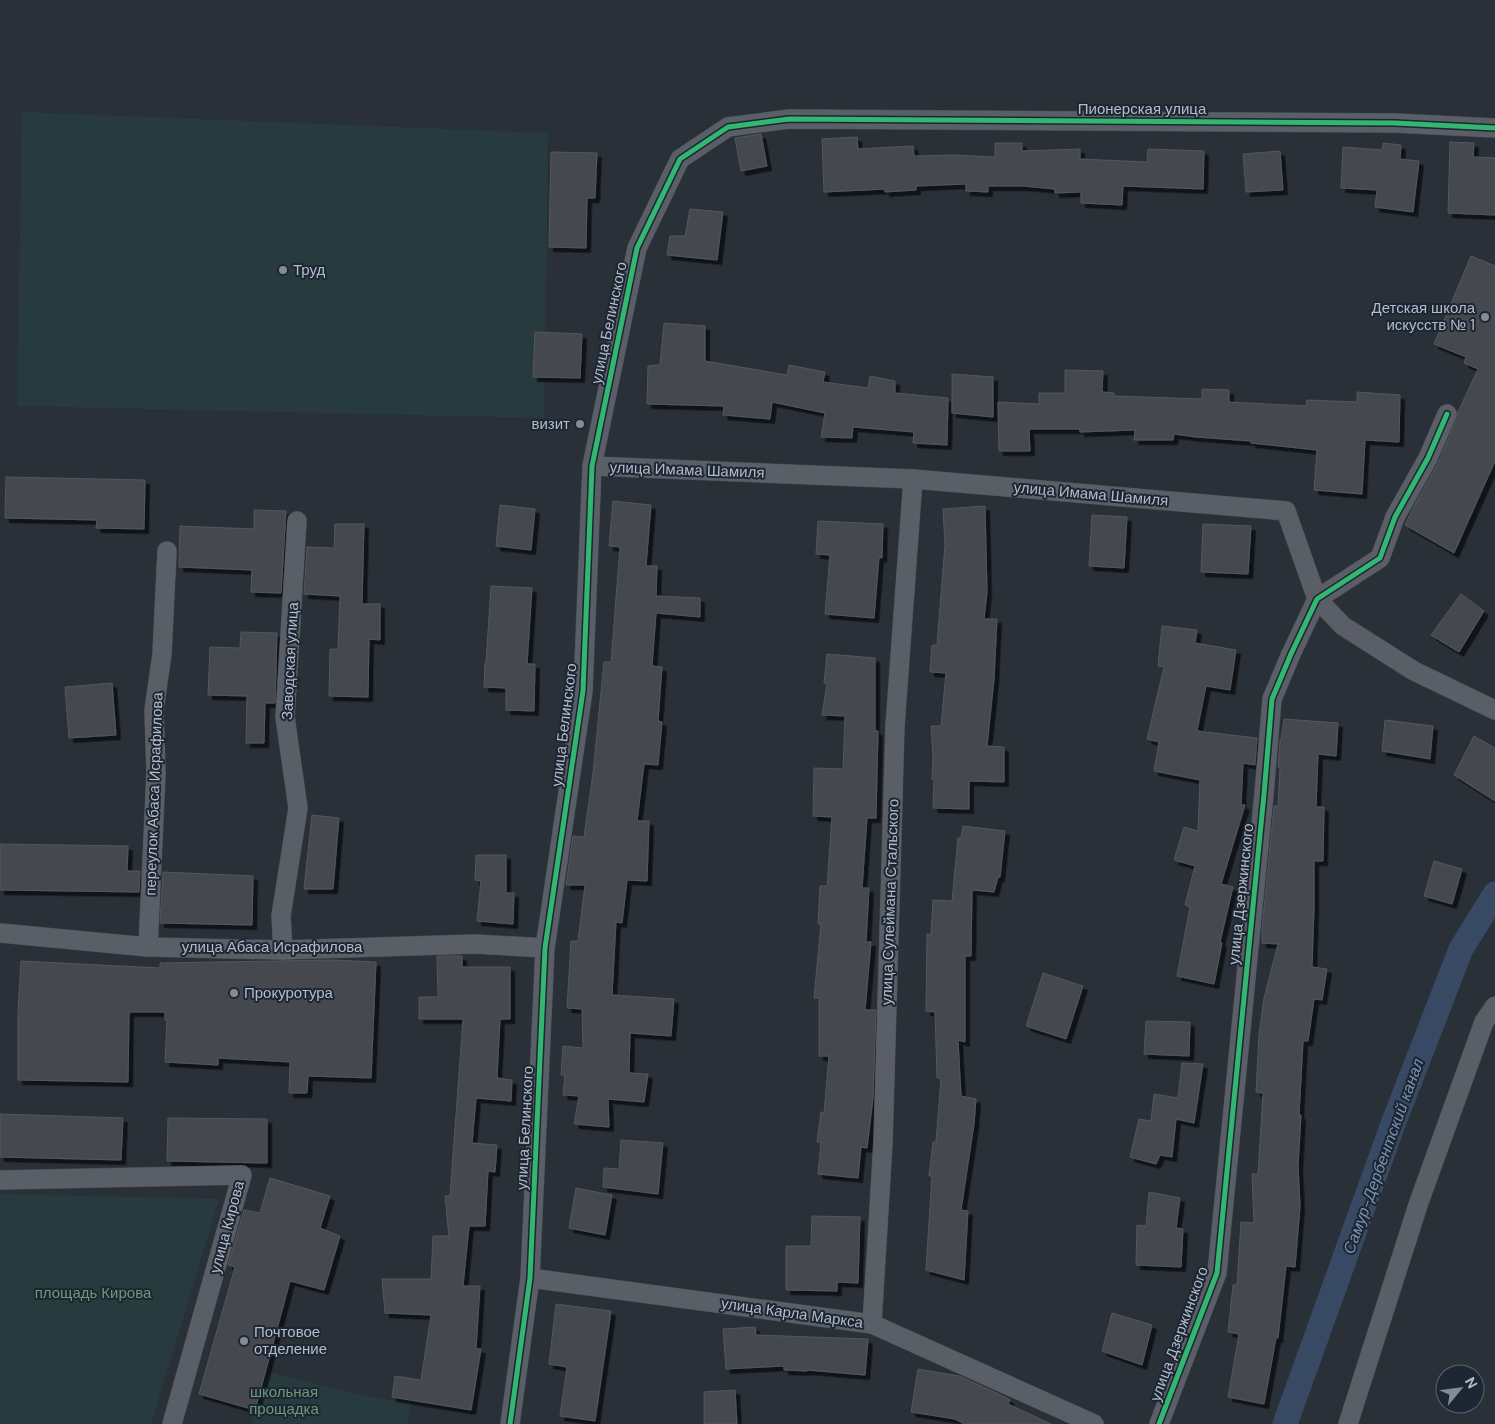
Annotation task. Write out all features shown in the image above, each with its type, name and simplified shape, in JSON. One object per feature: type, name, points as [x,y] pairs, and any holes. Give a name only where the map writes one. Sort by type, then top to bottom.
[{"type":"street","name":"Пионерская улица","points":[[788,119],[1395,123],[1495,128]]},
{"type":"street","name":"улица Белинского","points":[[510,1424],[530,1278],[545,948],[583,691],[592,466],[637,248],[680,158],[728,127],[788,119]]},
{"type":"street","points":[[1317,599],[1380,558],[1395,517],[1428,458],[1446,414]]},
{"type":"street","name":"улица Имама Шамиля","points":[[592,466],[913,479],[1286,511],[1317,599],[1343,626],[1414,671],[1495,710]]},
{"type":"street","name":"улица Сулеймана Стальского","points":[[872,1324],[883,1143],[895,726],[913,479]]},
{"type":"street","name":"Заводская улица","points":[[283,950],[281,916],[298,808],[286,717],[297,521]]},
{"type":"street","name":"переулок Абаса Исрафилова","points":[[148,947],[156,773],[154,710],[162,654],[166,551]]},
{"type":"street","name":"улица Дзержинского","points":[[1159,1424],[1217,1273],[1272,698],[1317,599]]},
{"type":"street","name":"улица Абаса Исрафилова","points":[[0,933],[148,947],[283,950],[475,944],[545,948]]},
{"type":"street","points":[[1348,1424],[1419,1202],[1484,1022],[1495,1006]]},
{"type":"street","name":"улица Кирова","points":[[0,1180],[242,1175],[172,1424]]},
{"type":"street","name":"улица Карла Маркса","points":[[530,1278],[872,1324],[1094,1424]]},
{"type":"green space","name":"Труд","points":[[22,112],[548,133],[544,418],[17,406]]},
{"type":"green space","name":"площадь Кирова","points":[[0,1194],[219,1199],[151,1424],[0,1424]]},
{"type":"green space","name":"школьная прощадка","points":[[268,1372],[362,1395],[411,1404],[408,1424],[251,1424]]},
{"type":"building","points":[[761,134],[767,166],[741,171],[735,138]]},
{"type":"building","points":[[857,137],[858,149],[913,146],[914,156],[995,157],[995,143],[1022,143],[1022,151],[1080,149],[1080,159],[1147,162],[1148,149],[1204,151],[1203,189],[1123,186],[1122,205],[1081,203],[1081,192],[1055,193],[1055,189],[1023,186],[988,186],[988,192],[966,191],[966,184],[916,186],[916,190],[885,192],[885,189],[824,192],[822,139]]},
{"type":"building","points":[[1450,142],[1474,143],[1473,157],[1495,158],[1495,215],[1448,213]]},
{"type":"building","points":[[1383,143],[1401,145],[1400,159],[1419,161],[1413,212],[1375,207],[1377,190],[1341,188],[1343,147],[1382,150]]},
{"type":"building","points":[[1280,151],[1283,190],[1246,192],[1243,154]]},
{"type":"building","points":[[551,152],[597,153],[595,198],[587,198],[586,248],[549,247]]},
{"type":"building","points":[[690,209],[723,212],[717,260],[667,255],[670,236],[685,236]]},
{"type":"building","points":[[1471,256],[1495,266],[1495,461],[1454,553],[1405,525],[1438,463],[1458,412],[1478,369],[1464,363],[1466,357],[1434,344]]},
{"type":"building","points":[[664,323],[705,326],[705,361],[787,375],[789,365],[825,372],[823,382],[868,388],[870,376],[895,381],[895,393],[948,398],[947,445],[913,443],[914,432],[853,427],[852,438],[821,437],[825,413],[772,402],[770,419],[723,415],[724,406],[647,404],[648,366],[660,365]]},
{"type":"building","points":[[535,332],[582,334],[580,378],[533,377]]},
{"type":"building","points":[[1065,370],[1103,371],[1102,392],[1114,393],[1114,396],[1202,399],[1202,389],[1229,390],[1229,402],[1306,406],[1307,400],[1357,402],[1357,392],[1400,395],[1399,442],[1365,440],[1362,494],[1314,490],[1317,450],[1251,443],[1251,441],[1174,434],[1173,440],[1134,440],[1135,430],[1080,432],[1080,429],[1029,429],[1030,451],[999,451],[998,402],[1039,404],[1039,393],[1065,393]]},
{"type":"building","points":[[952,374],[993,377],[993,417],[952,413]]},
{"type":"building","points":[[6,477],[145,480],[144,529],[96,528],[97,520],[5,518]]},
{"type":"building","points":[[613,501],[651,505],[646,566],[657,566],[656,596],[700,598],[700,617],[656,613],[652,666],[662,667],[658,721],[662,722],[658,765],[644,764],[637,821],[649,821],[647,881],[627,880],[622,923],[616,922],[612,995],[674,999],[671,1036],[630,1033],[629,1073],[648,1074],[644,1102],[608,1099],[609,1127],[574,1124],[579,1096],[563,1095],[565,1075],[561,1075],[563,1046],[583,1048],[582,1009],[567,1008],[571,941],[578,941],[585,885],[566,885],[573,836],[584,837],[593,773],[604,662],[611,662],[620,547],[609,546]]},
{"type":"building","points":[[500,505],[535,509],[531,550],[496,546]]},
{"type":"building","points":[[985,506],[987,592],[984,619],[997,619],[994,679],[987,746],[1004,747],[1004,782],[969,781],[969,809],[933,808],[934,780],[932,779],[931,726],[941,726],[946,673],[930,672],[932,645],[937,645],[945,545],[943,509]]},
{"type":"building","points":[[254,510],[286,511],[281,593],[251,592],[252,570],[179,567],[180,526],[254,529]]},
{"type":"building","points":[[1092,515],[1127,517],[1124,568],[1089,566]]},
{"type":"building","points":[[818,521],[883,524],[882,558],[879,557],[874,618],[825,614],[830,555],[816,554]]},
{"type":"building","points":[[335,524],[364,524],[362,604],[380,604],[380,640],[369,639],[368,697],[329,696],[330,649],[338,649],[340,596],[304,594],[307,547],[334,548]]},
{"type":"building","points":[[1203,524],[1251,526],[1248,574],[1201,572]]},
{"type":"building","points":[[491,586],[532,588],[527,664],[535,664],[534,711],[506,710],[506,688],[484,687]]},
{"type":"building","points":[[1461,594],[1484,611],[1459,652],[1431,635]]},
{"type":"building","points":[[1162,626],[1197,630],[1195,643],[1236,650],[1230,690],[1206,686],[1197,731],[1257,738],[1255,765],[1243,763],[1241,805],[1245,805],[1221,884],[1233,887],[1220,942],[1222,943],[1214,984],[1177,976],[1190,907],[1185,905],[1195,866],[1174,860],[1184,827],[1198,831],[1200,780],[1154,771],[1159,742],[1147,739],[1164,667],[1158,666]]},
{"type":"building","points":[[241,632],[277,633],[275,703],[265,703],[264,743],[246,743],[247,696],[208,695],[210,647],[240,648]]},
{"type":"building","points":[[827,654],[875,658],[875,731],[878,731],[876,818],[867,818],[862,888],[869,888],[866,942],[871,942],[865,1010],[876,1010],[873,1098],[867,1148],[861,1147],[858,1178],[818,1174],[821,1142],[817,1142],[821,1112],[824,1113],[829,1056],[819,1056],[819,998],[814,998],[821,924],[818,924],[820,886],[827,886],[832,817],[813,816],[814,768],[843,769],[845,716],[822,715],[827,683],[824,683]]},
{"type":"building","points":[[112,683],[116,735],[69,738],[65,687]]},
{"type":"building","points":[[1284,719],[1338,723],[1336,756],[1318,754],[1316,807],[1324,807],[1323,861],[1314,861],[1312,967],[1327,969],[1322,1000],[1314,999],[1308,1041],[1303,1041],[1298,1166],[1300,1206],[1295,1267],[1286,1266],[1278,1338],[1276,1338],[1264,1404],[1228,1397],[1239,1334],[1228,1332],[1233,1285],[1237,1285],[1241,1222],[1254,1223],[1252,1174],[1258,1174],[1263,1093],[1256,1092],[1259,1035],[1264,998],[1278,944],[1262,943],[1262,929],[1274,806],[1278,806],[1280,768],[1278,767]]},
{"type":"building","points":[[1385,720],[1433,726],[1430,759],[1382,751]]},
{"type":"building","points":[[1474,736],[1495,748],[1495,801],[1454,775]]},
{"type":"building","points":[[312,815],[339,818],[333,889],[304,889]]},
{"type":"building","points":[[963,826],[1005,831],[1000,877],[998,877],[994,892],[972,890],[971,956],[965,956],[965,1042],[958,1040],[961,1096],[976,1099],[961,1210],[968,1211],[964,1280],[926,1270],[932,1176],[929,1176],[933,1142],[936,1142],[941,1078],[937,1078],[935,1012],[926,1011],[927,934],[931,935],[933,900],[952,901],[958,838],[961,838]]},
{"type":"building","points":[[0,844],[128,846],[127,871],[140,871],[139,892],[0,890]]},
{"type":"building","points":[[476,855],[506,855],[506,893],[514,893],[513,924],[477,921],[481,881],[475,880]]},
{"type":"building","points":[[1434,861],[1462,869],[1452,904],[1424,896]]},
{"type":"building","points":[[163,872],[253,876],[252,925],[160,923]]},
{"type":"building","points":[[437,956],[462,956],[462,967],[510,967],[510,1019],[500,1019],[497,1078],[512,1080],[511,1101],[476,1098],[472,1143],[497,1145],[495,1172],[488,1171],[485,1226],[469,1226],[463,1286],[480,1286],[476,1349],[481,1349],[471,1410],[392,1397],[395,1376],[421,1380],[431,1315],[385,1313],[382,1279],[431,1279],[433,1236],[449,1236],[445,1196],[450,1196],[463,1019],[419,1019],[419,997],[438,997]]},
{"type":"building","points":[[333,960],[376,962],[371,1078],[308,1076],[307,1093],[289,1093],[290,1062],[218,1058],[218,1065],[165,1062],[167,1020],[165,1020],[165,1012],[129,1012],[128,1082],[18,1080],[18,1012],[21,961],[160,968],[160,963]]},
{"type":"building","points":[[1043,973],[1083,986],[1066,1039],[1026,1026]]},
{"type":"building","points":[[1146,1021],[1190,1022],[1189,1056],[1144,1054]]},
{"type":"building","points":[[1182,1063],[1203,1064],[1194,1123],[1176,1119],[1172,1157],[1160,1155],[1156,1164],[1130,1157],[1139,1119],[1151,1121],[1154,1094],[1178,1098]]},
{"type":"building","points":[[0,1114],[123,1118],[121,1160],[0,1157]]},
{"type":"building","points":[[168,1118],[267,1119],[267,1163],[167,1161]]},
{"type":"building","points":[[621,1140],[663,1143],[658,1194],[603,1187],[604,1168],[619,1169]]},
{"type":"building","points":[[270,1178],[330,1196],[320,1228],[340,1236],[324,1290],[290,1281],[255,1410],[199,1394],[235,1267],[228,1265],[244,1210],[260,1213]]},
{"type":"building","points":[[576,1188],[612,1195],[605,1235],[569,1228]]},
{"type":"building","points":[[1149,1192],[1180,1198],[1176,1228],[1183,1229],[1181,1267],[1136,1265],[1137,1225],[1146,1226]]},
{"type":"building","points":[[812,1216],[860,1217],[858,1283],[837,1282],[837,1291],[786,1290],[786,1246],[811,1246]]},
{"type":"building","points":[[556,1304],[611,1311],[595,1421],[560,1416],[567,1367],[549,1364]]},
{"type":"building","points":[[1112,1313],[1152,1325],[1142,1365],[1102,1351]]},
{"type":"building","points":[[755,1327],[756,1335],[868,1339],[865,1375],[784,1370],[784,1366],[726,1369],[723,1329]]},
{"type":"building","points":[[918,1369],[959,1376],[997,1393],[1010,1400],[1008,1404],[1051,1424],[964,1424],[955,1419],[911,1412]]},
{"type":"building","points":[[735,1390],[737,1424],[704,1424],[704,1392]]},
{"type":"waterway","name":"Самур-Дербентский канал","points":[[1285,1424],[1393,1124],[1461,949],[1495,894]]},
{"type":"cycle path","points":[[510,1424],[530,1278],[545,948],[583,691],[592,466],[637,248],[680,159],[728,127],[789,119],[1395,123],[1495,128]]},
{"type":"cycle path","points":[[1159,1424],[1217,1273],[1272,699],[1317,599],[1380,558],[1395,517],[1428,458],[1447,414]]},
{"type":"place","name":"Труд","points":[[283,270]]},
{"type":"place","name":"Детская школа искусств № 1","points":[[1485,317]]},
{"type":"place","name":"визит","points":[[580,424]]},
{"type":"place","name":"Прокуротура","points":[[234,993]]},
{"type":"place","name":"Почтовое отделение","points":[[244,1341]]}]
